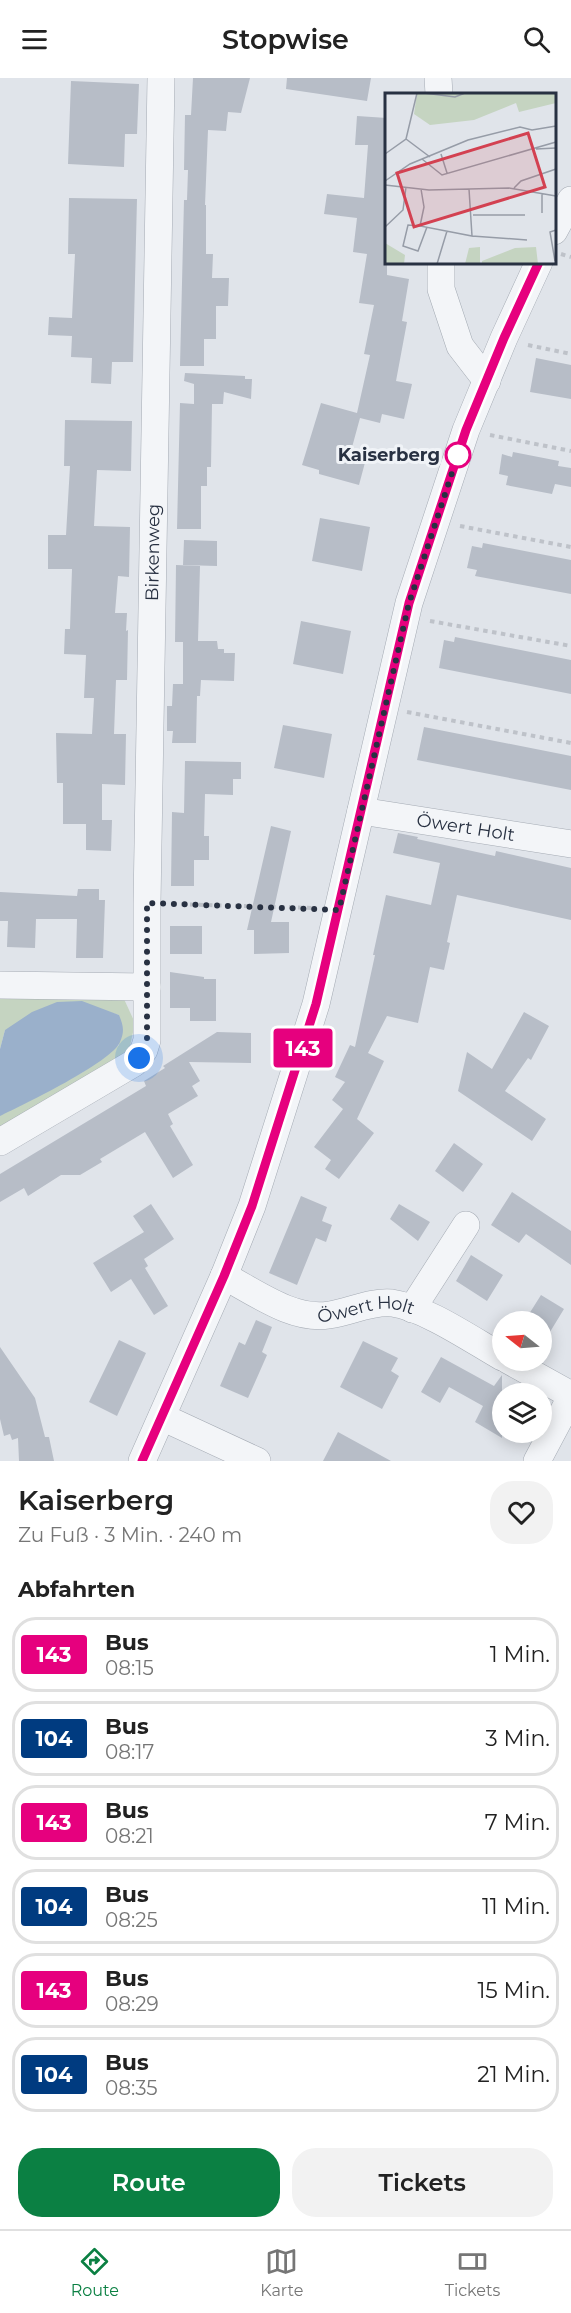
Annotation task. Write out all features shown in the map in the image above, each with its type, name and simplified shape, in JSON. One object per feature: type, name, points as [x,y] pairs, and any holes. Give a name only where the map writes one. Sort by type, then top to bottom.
[{"type":"street","name":"Birkenweg","points":[[0,1142],[134,1064],[144,1050],[147,1040],[147,903],[161,78]]},
{"type":"street","name":"Birkenweg","points":[[161,116],[170,78]]},
{"type":"street","points":[[438,78],[439,93]]},
{"type":"street","points":[[556,239],[571,200]]},
{"type":"street","points":[[441,264],[441,289],[460,346],[487,381]]},
{"type":"street","points":[[142,1461],[224,1276],[252,1206],[316,1004],[406,616],[462,442],[487,381],[545,264]]},
{"type":"street","name":"Öwert Holt","points":[[361,811],[571,844]]},
{"type":"street","points":[[0,985],[147,987]]},
{"type":"street","points":[[412,1309],[466,1226]]},
{"type":"street","name":"Öwert Holt","points":[[224,1276],[280,1305],[312,1316],[327,1316],[381,1303],[392,1303],[412,1309],[492,1352]]},
{"type":"street","points":[[527,1371],[571,1396],[537,1461]]},
{"type":"street","points":[[162,1417],[257,1461]]},
{"type":"path","points":[[556,251],[571,257]]},
{"type":"path","points":[[525,345],[571,354]]},
{"type":"path","points":[[493,436],[571,451]]},
{"type":"path","points":[[462,526],[571,547]]},
{"type":"path","points":[[406,616],[571,646]]},
{"type":"path","points":[[385,708],[571,742]]},
{"type":"path","points":[[147,903],[339,910]]},
{"type":"green space","points":[[0,992],[124,999],[135,1023],[130,1046],[116,1062],[0,1131],[0,1115],[83,1072],[119,1045],[119,1015],[105,1011],[5,1030],[0,1049]]},
{"type":"water","points":[[82,1001],[119,1015],[123,1028],[120,1042],[85,1071],[0,1116],[0,1049],[5,1030],[32,1012],[57,1002]]},
{"type":"building","points":[[193,78],[250,78],[241,113],[228,112],[226,131],[208,130],[206,254],[213,254],[212,278],[229,278],[228,306],[216,306],[216,339],[204,339],[204,366],[180,366],[184,200],[187,200],[188,170],[184,170],[185,115],[191,115]]},
{"type":"building","points":[[287,78],[371,78],[367,101],[286,89]]},
{"type":"building","points":[[71,81],[139,84],[137,134],[125,134],[124,167],[68,164]]},
{"type":"building","points":[[357,116],[385,118],[385,264],[387,264],[387,275],[409,279],[402,321],[407,322],[396,381],[412,384],[404,419],[382,414],[380,423],[360,418],[351,451],[367,455],[359,485],[319,474],[319,470],[302,465],[321,403],[357,413],[370,355],[364,354],[374,305],[359,303],[367,254],[353,252],[357,218],[324,214],[327,194],[364,198],[368,145],[355,145]]},
{"type":"building","points":[[69,198],[137,199],[133,362],[112,362],[111,384],[91,383],[92,358],[71,357],[72,336],[48,335],[49,317],[72,318],[75,254],[68,254]]},
{"type":"building","points":[[536,358],[571,365],[571,399],[530,392]]},
{"type":"building","points":[[185,373],[245,376],[245,379],[252,379],[251,399],[224,392],[223,404],[212,404],[211,467],[207,467],[207,486],[201,486],[201,529],[177,529],[180,403],[194,404],[194,384],[184,381]]},
{"type":"building","points":[[65,420],[132,421],[131,471],[97,470],[94,526],[130,527],[129,577],[118,576],[115,613],[127,613],[126,631],[128,630],[127,680],[116,680],[114,734],[126,734],[125,785],[102,784],[102,820],[112,820],[111,851],[86,850],[86,824],[63,824],[63,783],[57,783],[56,733],[92,734],[94,698],[84,698],[86,655],[64,654],[65,629],[70,629],[72,569],[48,569],[48,535],[66,535],[70,466],[64,466]]},
{"type":"building","points":[[513,452],[559,461],[558,466],[571,468],[571,487],[555,484],[552,494],[506,485],[508,476],[499,474],[502,454],[512,457]]},
{"type":"building","points":[[320,518],[370,527],[362,571],[312,561]]},
{"type":"building","points":[[184,540],[217,541],[217,566],[183,565]]},
{"type":"building","points":[[483,543],[571,560],[571,594],[475,576],[477,570],[467,568],[472,546],[482,548]]},
{"type":"building","points":[[176,565],[200,566],[198,641],[217,641],[218,649],[224,649],[224,653],[235,653],[234,681],[201,680],[200,696],[197,696],[196,743],[172,743],[173,731],[167,731],[167,706],[172,706],[173,684],[183,684],[183,642],[175,642]]},
{"type":"building","points":[[301,621],[351,631],[343,674],[293,664]]},
{"type":"building","points":[[455,637],[571,660],[571,694],[439,668],[444,640],[454,642]]},
{"type":"building","points":[[283,725],[332,734],[324,778],[274,768]]},
{"type":"building","points":[[424,727],[571,756],[571,790],[417,760]]},
{"type":"building","points":[[185,761],[241,762],[241,779],[233,779],[233,795],[205,794],[204,836],[209,836],[209,860],[194,860],[194,886],[171,886],[172,812],[184,813]]},
{"type":"building","points":[[271,826],[291,831],[271,922],[289,922],[289,953],[254,954],[254,930],[247,930]]},
{"type":"building","points":[[398,833],[495,856],[496,851],[571,868],[571,920],[457,895],[447,942],[450,943],[444,970],[430,967],[418,1023],[387,1016],[368,1053],[384,1061],[357,1119],[374,1133],[339,1179],[325,1169],[331,1160],[314,1147],[343,1109],[332,1100],[345,1082],[335,1077],[350,1045],[355,1047],[386,895],[431,905],[440,863],[393,853]]},
{"type":"building","points":[[78,889],[99,889],[99,900],[105,900],[103,958],[76,958],[77,919],[36,919],[35,948],[7,947],[8,921],[0,921],[0,892],[77,896]]},
{"type":"building","points":[[170,926],[202,926],[202,954],[170,954]]},
{"type":"building","points":[[170,972],[204,977],[204,979],[216,979],[216,1021],[190,1021],[190,1008],[170,1008]]},
{"type":"building","points":[[524,1012],[549,1026],[531,1060],[528,1058],[505,1091],[546,1119],[532,1141],[458,1091],[467,1052],[492,1069]]},
{"type":"building","points":[[217,1032],[251,1033],[251,1063],[189,1062],[200,1081],[192,1086],[198,1096],[168,1114],[173,1124],[170,1126],[193,1165],[173,1178],[145,1132],[100,1159],[102,1162],[80,1175],[61,1175],[28,1196],[24,1188],[0,1202],[0,1174],[146,1086],[144,1081],[165,1068],[163,1066]]},
{"type":"building","points":[[454,1143],[483,1164],[463,1192],[435,1171]]},
{"type":"building","points":[[512,1192],[571,1231],[571,1265],[526,1234],[519,1243],[491,1225]]},
{"type":"building","points":[[301,1196],[327,1207],[322,1221],[332,1225],[326,1242],[316,1238],[297,1285],[269,1273]]},
{"type":"building","points":[[151,1204],[174,1239],[144,1259],[148,1266],[145,1268],[168,1306],[154,1315],[131,1279],[111,1292],[93,1263],[144,1232],[133,1216]]},
{"type":"building","points":[[399,1204],[430,1222],[418,1241],[390,1219]]},
{"type":"building","points":[[471,1255],[503,1275],[487,1301],[456,1281]]},
{"type":"building","points":[[541,1295],[564,1309],[552,1329],[552,1311],[531,1311]]},
{"type":"building","points":[[256,1320],[272,1327],[262,1352],[267,1355],[248,1398],[220,1386],[239,1342],[245,1345]]},
{"type":"building","points":[[119,1340],[146,1353],[117,1416],[89,1402]]},
{"type":"building","points":[[363,1341],[398,1358],[391,1371],[399,1376],[382,1409],[340,1387]]},
{"type":"building","points":[[0,1347],[35,1398],[45,1437],[49,1437],[54,1461],[19,1461],[18,1438],[12,1440],[10,1434],[4,1436],[0,1419]]},
{"type":"building","points":[[441,1357],[492,1385],[492,1432],[475,1422],[483,1406],[449,1387],[440,1403],[421,1392]]},
{"type":"building","points":[[502,1375],[502,1383],[496,1383]]},
{"type":"building","points":[[338,1432],[391,1461],[323,1461]]},
{"type":"bus line","name":"143","points":[[142,1461],[224,1276],[252,1206],[316,1004],[409,603],[466,430],[538,264]]},
{"type":"place","name":"Kaiserberg","points":[[458,455]]},
{"type":"route","points":[[139,1058],[147,1040],[147,903],[339,910],[409,603],[458,455]]}]
